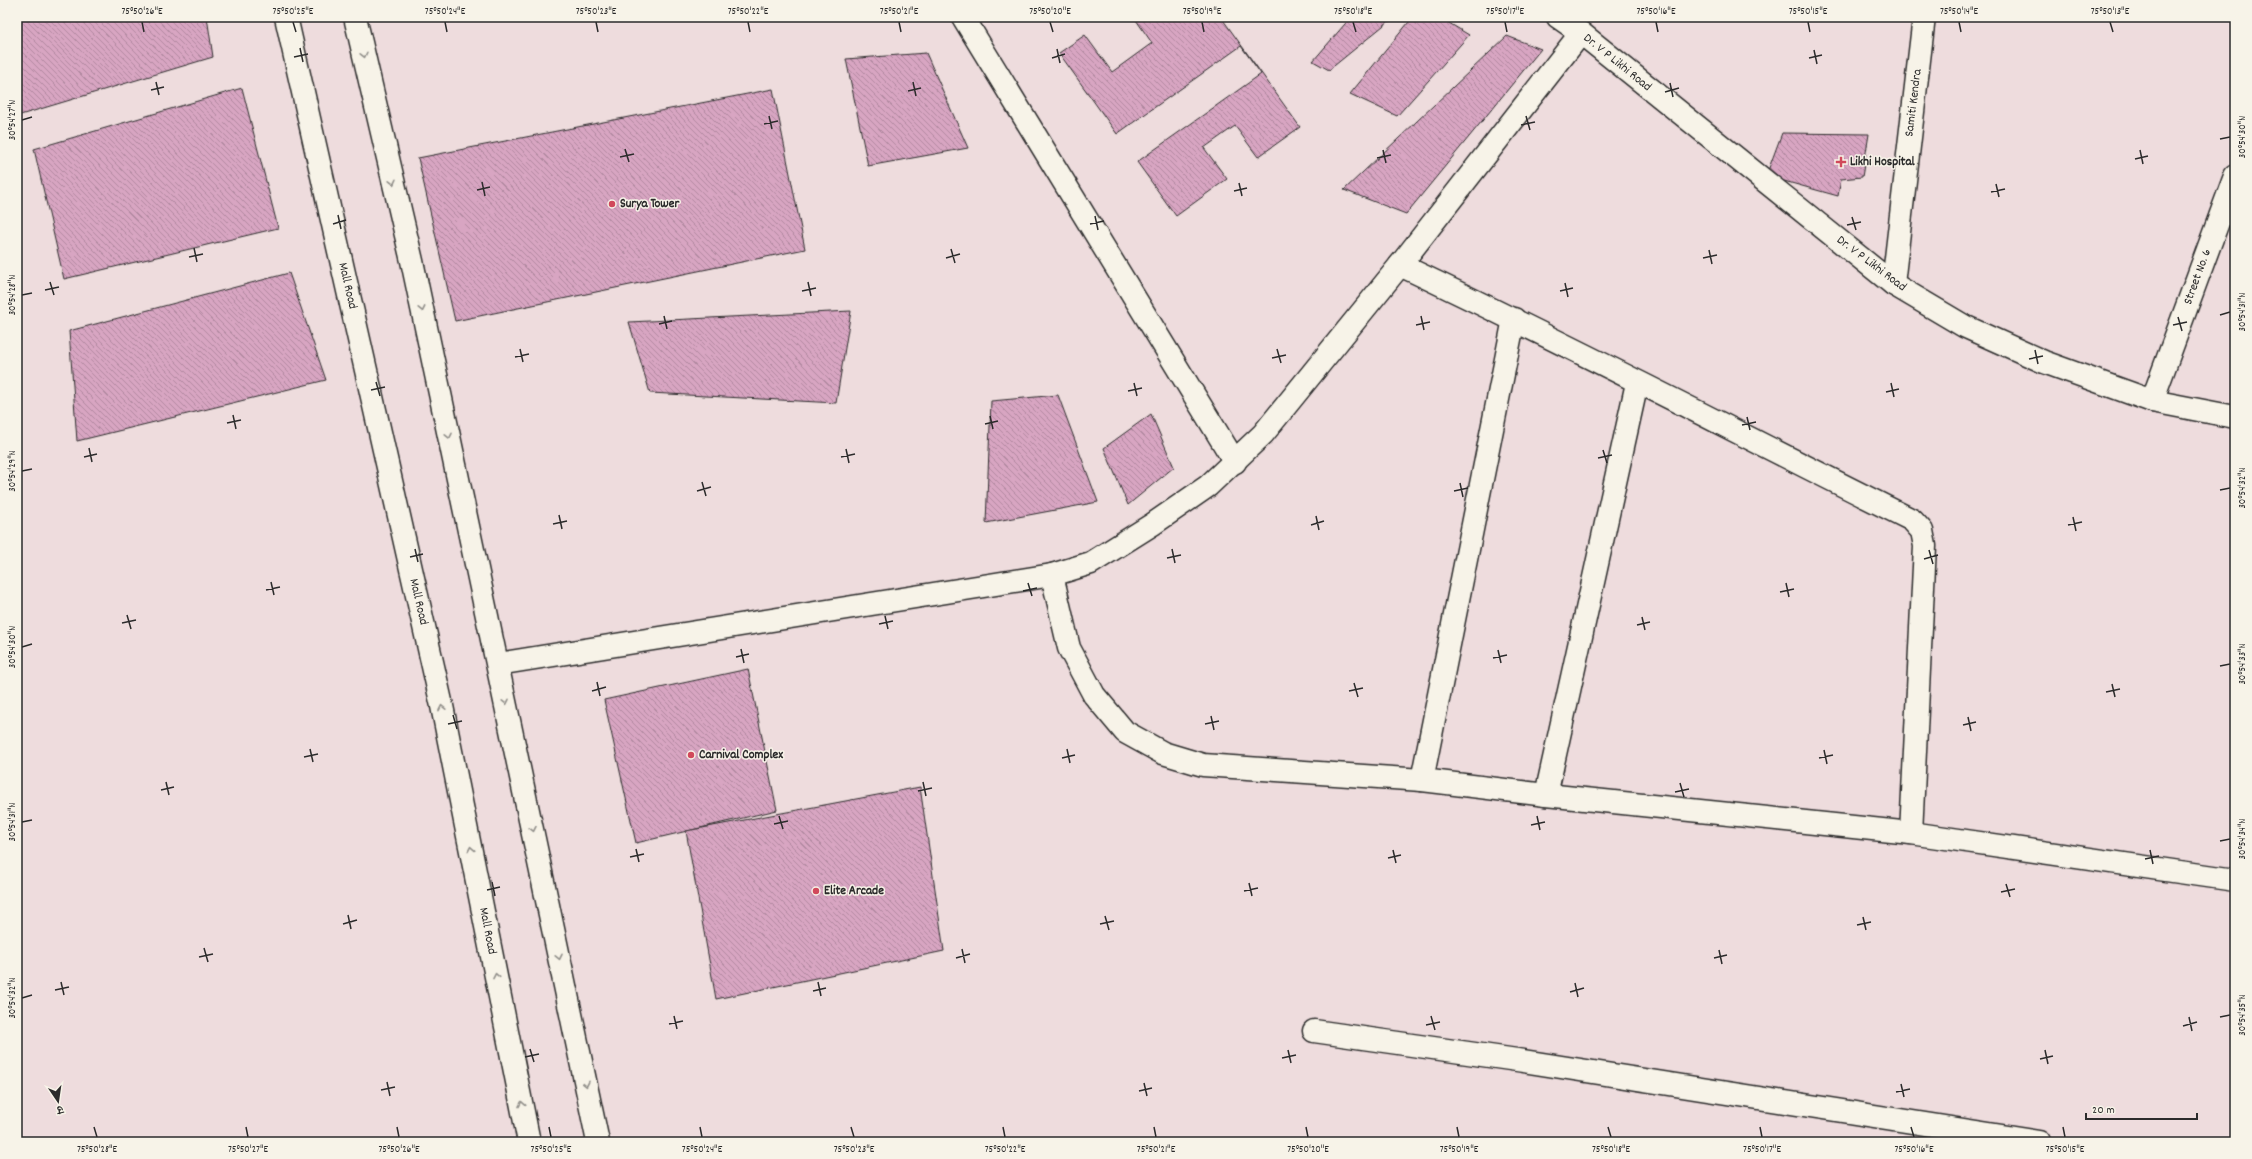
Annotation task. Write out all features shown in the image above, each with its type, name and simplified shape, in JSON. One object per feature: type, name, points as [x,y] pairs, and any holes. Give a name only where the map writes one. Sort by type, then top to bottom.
[{"type":"street","name":"Mall Road","points":[[286,17],[442,706],[530,1142]]},
{"type":"street","points":[[355,17],[412,260],[598,1142]]},
{"type":"street","points":[[963,17],[1235,462]]},
{"type":"street","name":"Dr. V P Likhi Road","points":[[1558,17],[1893,284],[1971,330],[2044,362],[2152,401],[2235,417]]},
{"type":"street","name":"Samiti Kendra","points":[[1893,284],[1924,17]]},
{"type":"street","points":[[498,664],[1052,576],[1091,563],[1208,486],[1263,434],[1400,265],[1581,34]]},
{"type":"street","name":"Street No. 6","points":[[2152,401],[2235,176]]},
{"type":"street","points":[[1400,265],[1514,319],[1637,383],[1912,520],[1922,531],[1925,546],[1911,833]]},
{"type":"street","points":[[1422,780],[1514,319]]},
{"type":"street","points":[[1546,795],[1637,383]]},
{"type":"street","points":[[1052,576],[1069,648],[1094,695],[1125,732],[1164,753],[1203,765],[1422,780],[1546,795],[1911,833],[2235,880]]},
{"type":"street","points":[[1314,1031],[1525,1062],[2039,1142]]},
{"type":"building","points":[[17,17],[207,17],[213,57],[17,116]]},
{"type":"building","points":[[1134,17],[1221,17],[1300,127],[1258,157],[1235,126],[1204,148],[1227,179],[1176,216],[1137,162],[1261,74],[1241,46],[1117,134],[1059,53],[1085,35],[1112,72],[1152,43]]},
{"type":"building","points":[[1351,17],[1394,17],[1329,70],[1313,61]]},
{"type":"building","points":[[1413,17],[1439,17],[1469,35],[1397,116],[1350,94]]},
{"type":"building","points":[[1507,36],[1541,49],[1406,214],[1344,190]]},
{"type":"building","points":[[926,53],[968,148],[868,166],[846,59]]},
{"type":"building","points":[[242,88],[278,228],[64,279],[34,149]]},
{"type":"building","name":"Surya Tower","points":[[773,89],[805,249],[455,321],[418,158]]},
{"type":"building","points":[[1782,133],[1869,134],[1862,177],[1841,179],[1838,196],[1766,176]]},
{"type":"building","points":[[289,273],[326,380],[77,441],[69,331]]},
{"type":"building","points":[[851,311],[836,403],[650,393],[629,322]]},
{"type":"building","points":[[1058,395],[1098,502],[986,523],[991,401]]},
{"type":"building","points":[[1151,414],[1174,467],[1128,505],[1104,448]]},
{"type":"building","name":"Carnival Complex","points":[[748,669],[777,810],[636,843],[604,700]]},
{"type":"building","name":"Elite Arcade","points":[[920,787],[944,951],[716,999],[686,831]]},
{"type":"place","name":"Likhi Hospital","points":[[1841,162]]},
{"type":"place","name":"Surya Tower","points":[[612,204]]},
{"type":"place","name":"Carnival Complex","points":[[691,755]]},
{"type":"place","name":"Elite Arcade","points":[[816,891]]}]
